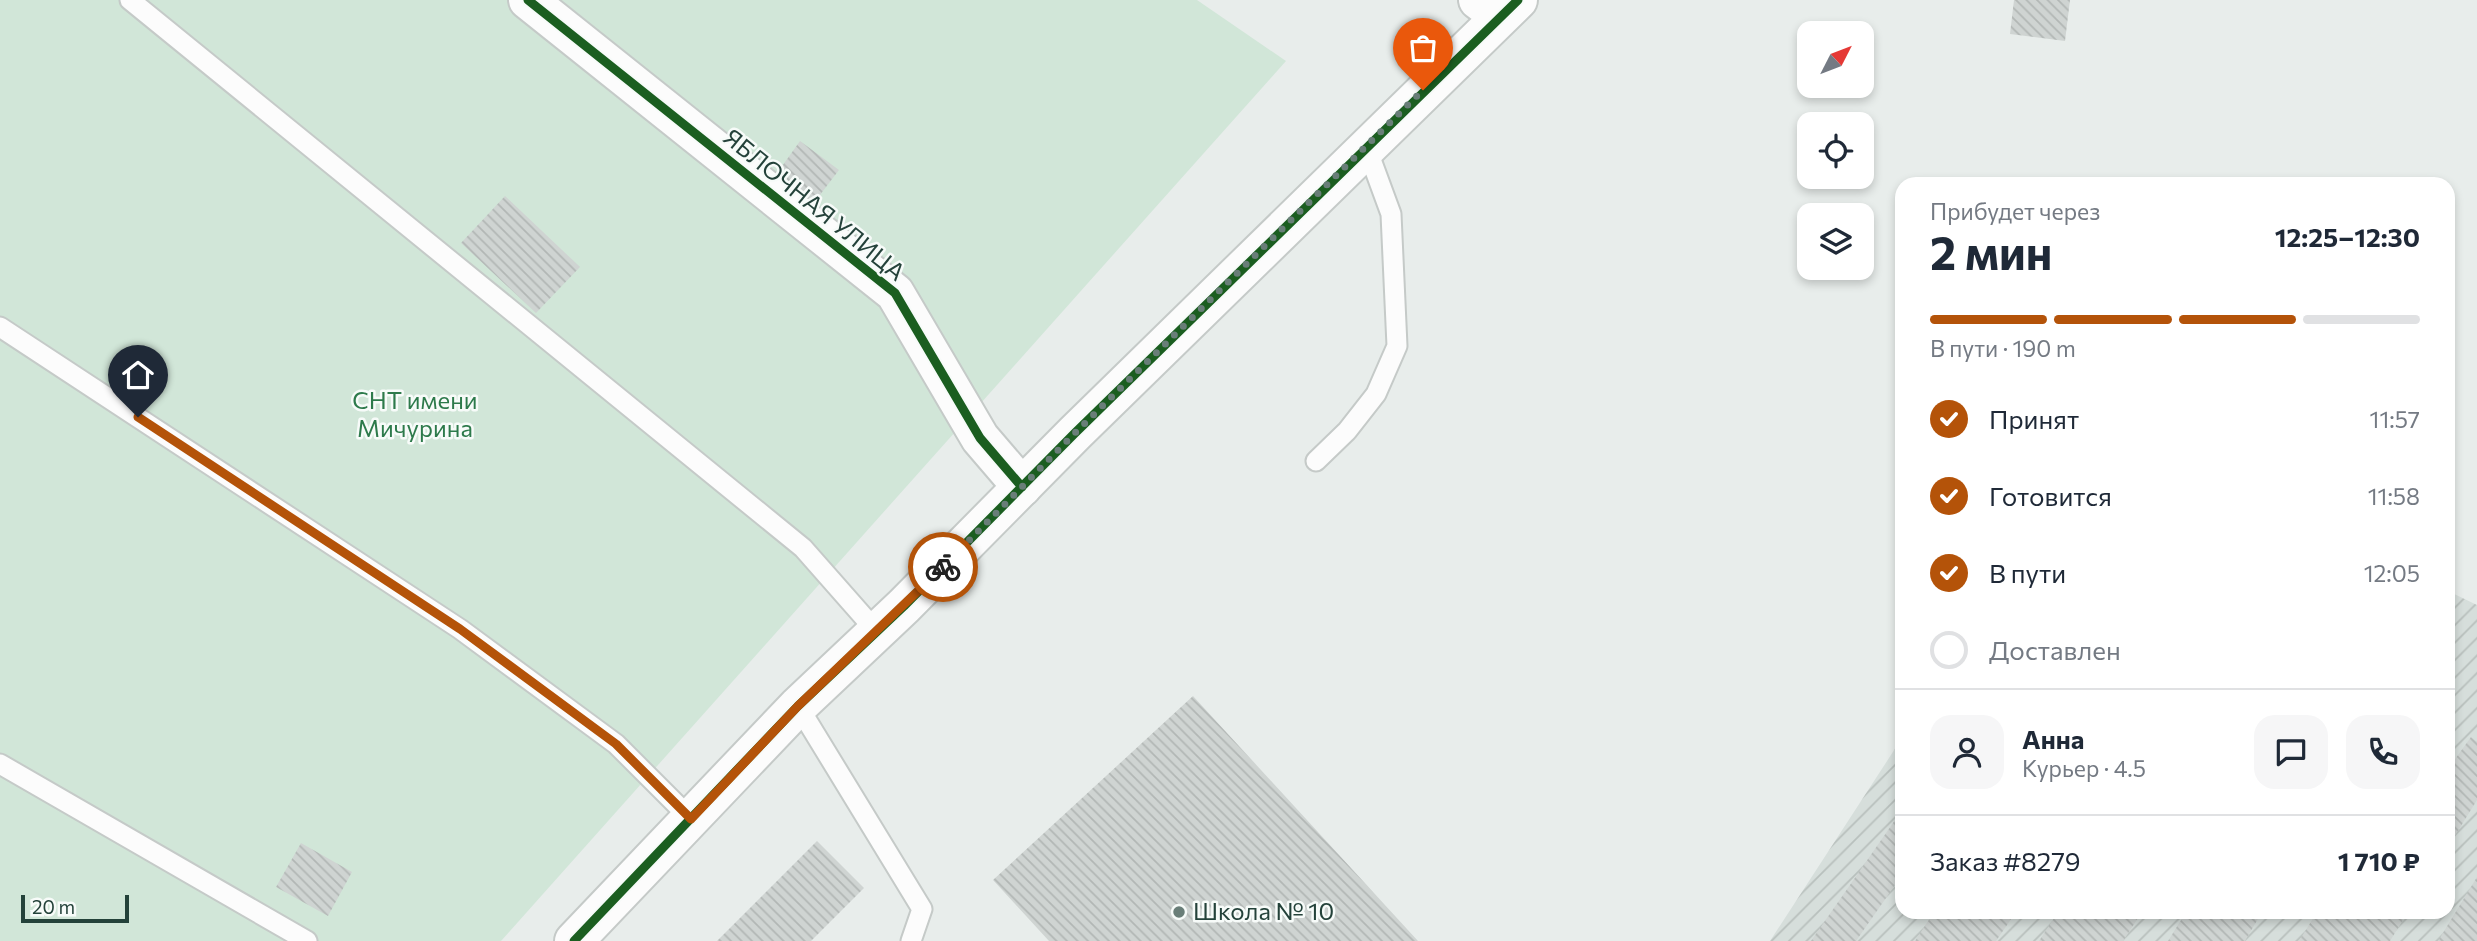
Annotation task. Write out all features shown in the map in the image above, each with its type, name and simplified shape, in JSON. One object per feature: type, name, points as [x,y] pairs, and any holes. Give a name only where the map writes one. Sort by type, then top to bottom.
[{"type":"street","name":"ЯБЛОЧНАЯ УЛИЦА","points":[[528,0],[895,293],[980,439],[1022,487]]},
{"type":"street","points":[[574,941],[798,706],[877,632],[1366,146],[1498,5]]},
{"type":"lane","points":[[130,0],[803,548],[877,632]]},
{"type":"lane","points":[[1316,461],[1347,431],[1376,394],[1397,346],[1391,214],[1366,146]]},
{"type":"lane","points":[[0,327],[460,629],[616,744],[691,819]]},
{"type":"lane","points":[[798,706],[922,909],[911,941]]},
{"type":"lane","points":[[0,764],[307,941]]},
{"type":"shaded area","points":[[2455,594],[2477,605],[2477,941],[1770,941],[1895,749],[1895,919],[2455,919]]},
{"type":"green space","name":"СНТ имени Мичурина","points":[[0,0],[1197,0],[1286,61],[501,941],[0,941]]},
{"type":"building","points":[[2014,0],[2070,0],[2065,41],[2010,34]]},
{"type":"building","points":[[800,141],[839,170],[813,204],[775,176]]},
{"type":"building","points":[[505,196],[580,267],[536,313],[461,243]]},
{"type":"building","points":[[1193,696],[1418,941],[1049,941],[993,880]]},
{"type":"building","points":[[2471,737],[2477,742],[2477,800],[2455,836],[2455,759]]},
{"type":"building","points":[[1895,820],[1895,885],[1856,941],[1811,941]]},
{"type":"building","points":[[817,841],[864,888],[811,941],[717,941]]},
{"type":"building","points":[[301,843],[352,872],[328,916],[276,887]]},
{"type":"building","points":[[2477,877],[2477,941],[2438,941],[2451,919],[2455,919],[2455,913]]},
{"type":"building","points":[[1929,919],[2011,919],[1996,941],[1915,941]]},
{"type":"building","points":[[2053,919],[2137,919],[2123,941],[2039,941]]},
{"type":"building","points":[[2182,919],[2258,919],[2245,941],[2168,941]]},
{"type":"building","points":[[2313,919],[2404,919],[2390,941],[2299,941]]},
{"type":"cycle path","points":[[528,0],[895,293],[980,438],[1022,487]]},
{"type":"cycle path","points":[[574,941],[798,706],[904,606],[1075,433],[1518,0]]},
{"type":"way so far","points":[[943,567],[1423,90]]},
{"type":"place","name":"Школа № 10","points":[[1179,912]]},
{"type":"route","points":[[138,417],[460,629],[616,744],[691,819],[798,706],[943,567]]}]
